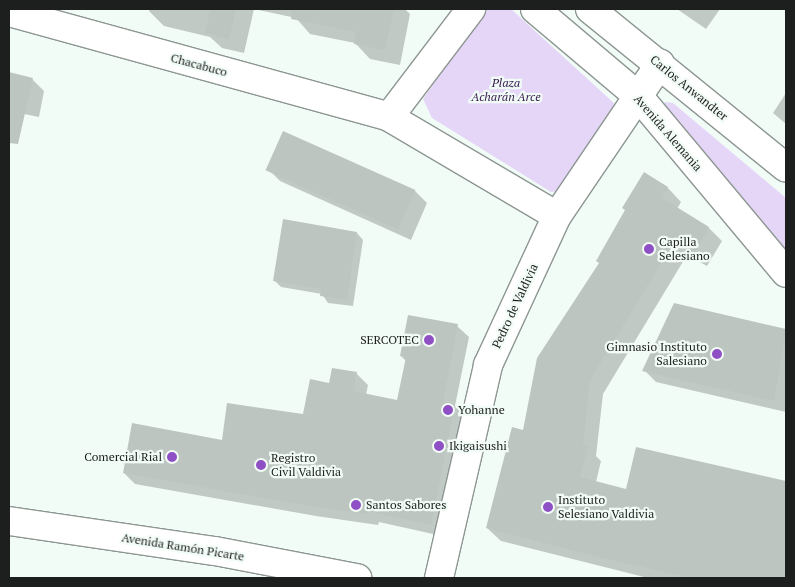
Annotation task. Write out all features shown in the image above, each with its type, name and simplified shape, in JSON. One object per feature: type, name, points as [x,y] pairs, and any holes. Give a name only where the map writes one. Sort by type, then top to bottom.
[{"type":"street","points":[[389,117],[471,9]]},
{"type":"street","name":"Avenida Alemania","points":[[535,9],[639,97],[786,273]]},
{"type":"street","name":"Chacabuco","points":[[9,12],[389,117],[557,216]]},
{"type":"street","name":"Carlos Anwandter","points":[[604,13],[660,64],[786,168]]},
{"type":"street","name":"Pedro de Valdivia","points":[[439,578],[488,365],[557,216],[660,64]]},
{"type":"street","name":"Avenida Ramón Picarte","points":[[9,521],[215,551],[357,578]]},
{"type":"green space","name":"Plaza Acharán Arce","points":[[485,9],[511,9],[615,104],[616,114],[563,191],[551,192],[432,118],[423,99]]},
{"type":"green space","points":[[665,102],[673,103],[786,198],[786,258],[660,106]]},
{"type":"building","points":[[211,9],[236,9],[229,39],[205,33]]},
{"type":"building","points":[[292,9],[394,9],[385,50],[354,44],[356,32],[291,19]]},
{"type":"building","points":[[9,72],[33,78],[18,144],[9,143]]},
{"type":"building","points":[[283,131],[415,190],[398,229],[266,170]]},
{"type":"building","points":[[644,172],[668,187],[662,198],[709,227],[694,253],[674,242],[590,380],[583,445],[588,446],[580,477],[626,489],[636,447],[786,481],[786,578],[692,578],[602,558],[486,528],[512,427],[523,430],[537,358],[599,263],[596,261],[625,210],[622,208]]},
{"type":"building","points":[[283,219],[357,232],[347,300],[320,296],[321,289],[273,281]]},
{"type":"building","name":"Gimnasio Instituto Salesiano","points":[[674,303],[786,329],[774,401],[642,371]]},
{"type":"building","points":[[408,315],[458,324],[443,402],[455,404],[431,525],[368,511],[367,514],[304,505],[123,473],[132,423],[222,440],[227,403],[303,414],[310,379],[329,383],[332,368],[357,372],[353,391],[397,400],[406,357],[400,356]]},
{"type":"place","name":"Capilla Selesiano","points":[[649,249]]},
{"type":"place","name":"SERCOTEC","points":[[429,340]]},
{"type":"place","name":"Gimnasio Instituto Salesiano","points":[[717,354]]},
{"type":"place","name":"Yohanne","points":[[448,410]]},
{"type":"place","name":"Ikigaisushi","points":[[439,446]]},
{"type":"place","name":"Comercial Rial","points":[[172,457]]},
{"type":"place","name":"Registro Civil Valdivia","points":[[261,465]]},
{"type":"place","name":"Santos Sabores","points":[[356,505]]},
{"type":"place","name":"Instituto Selesiano Valdivia","points":[[548,507]]}]
